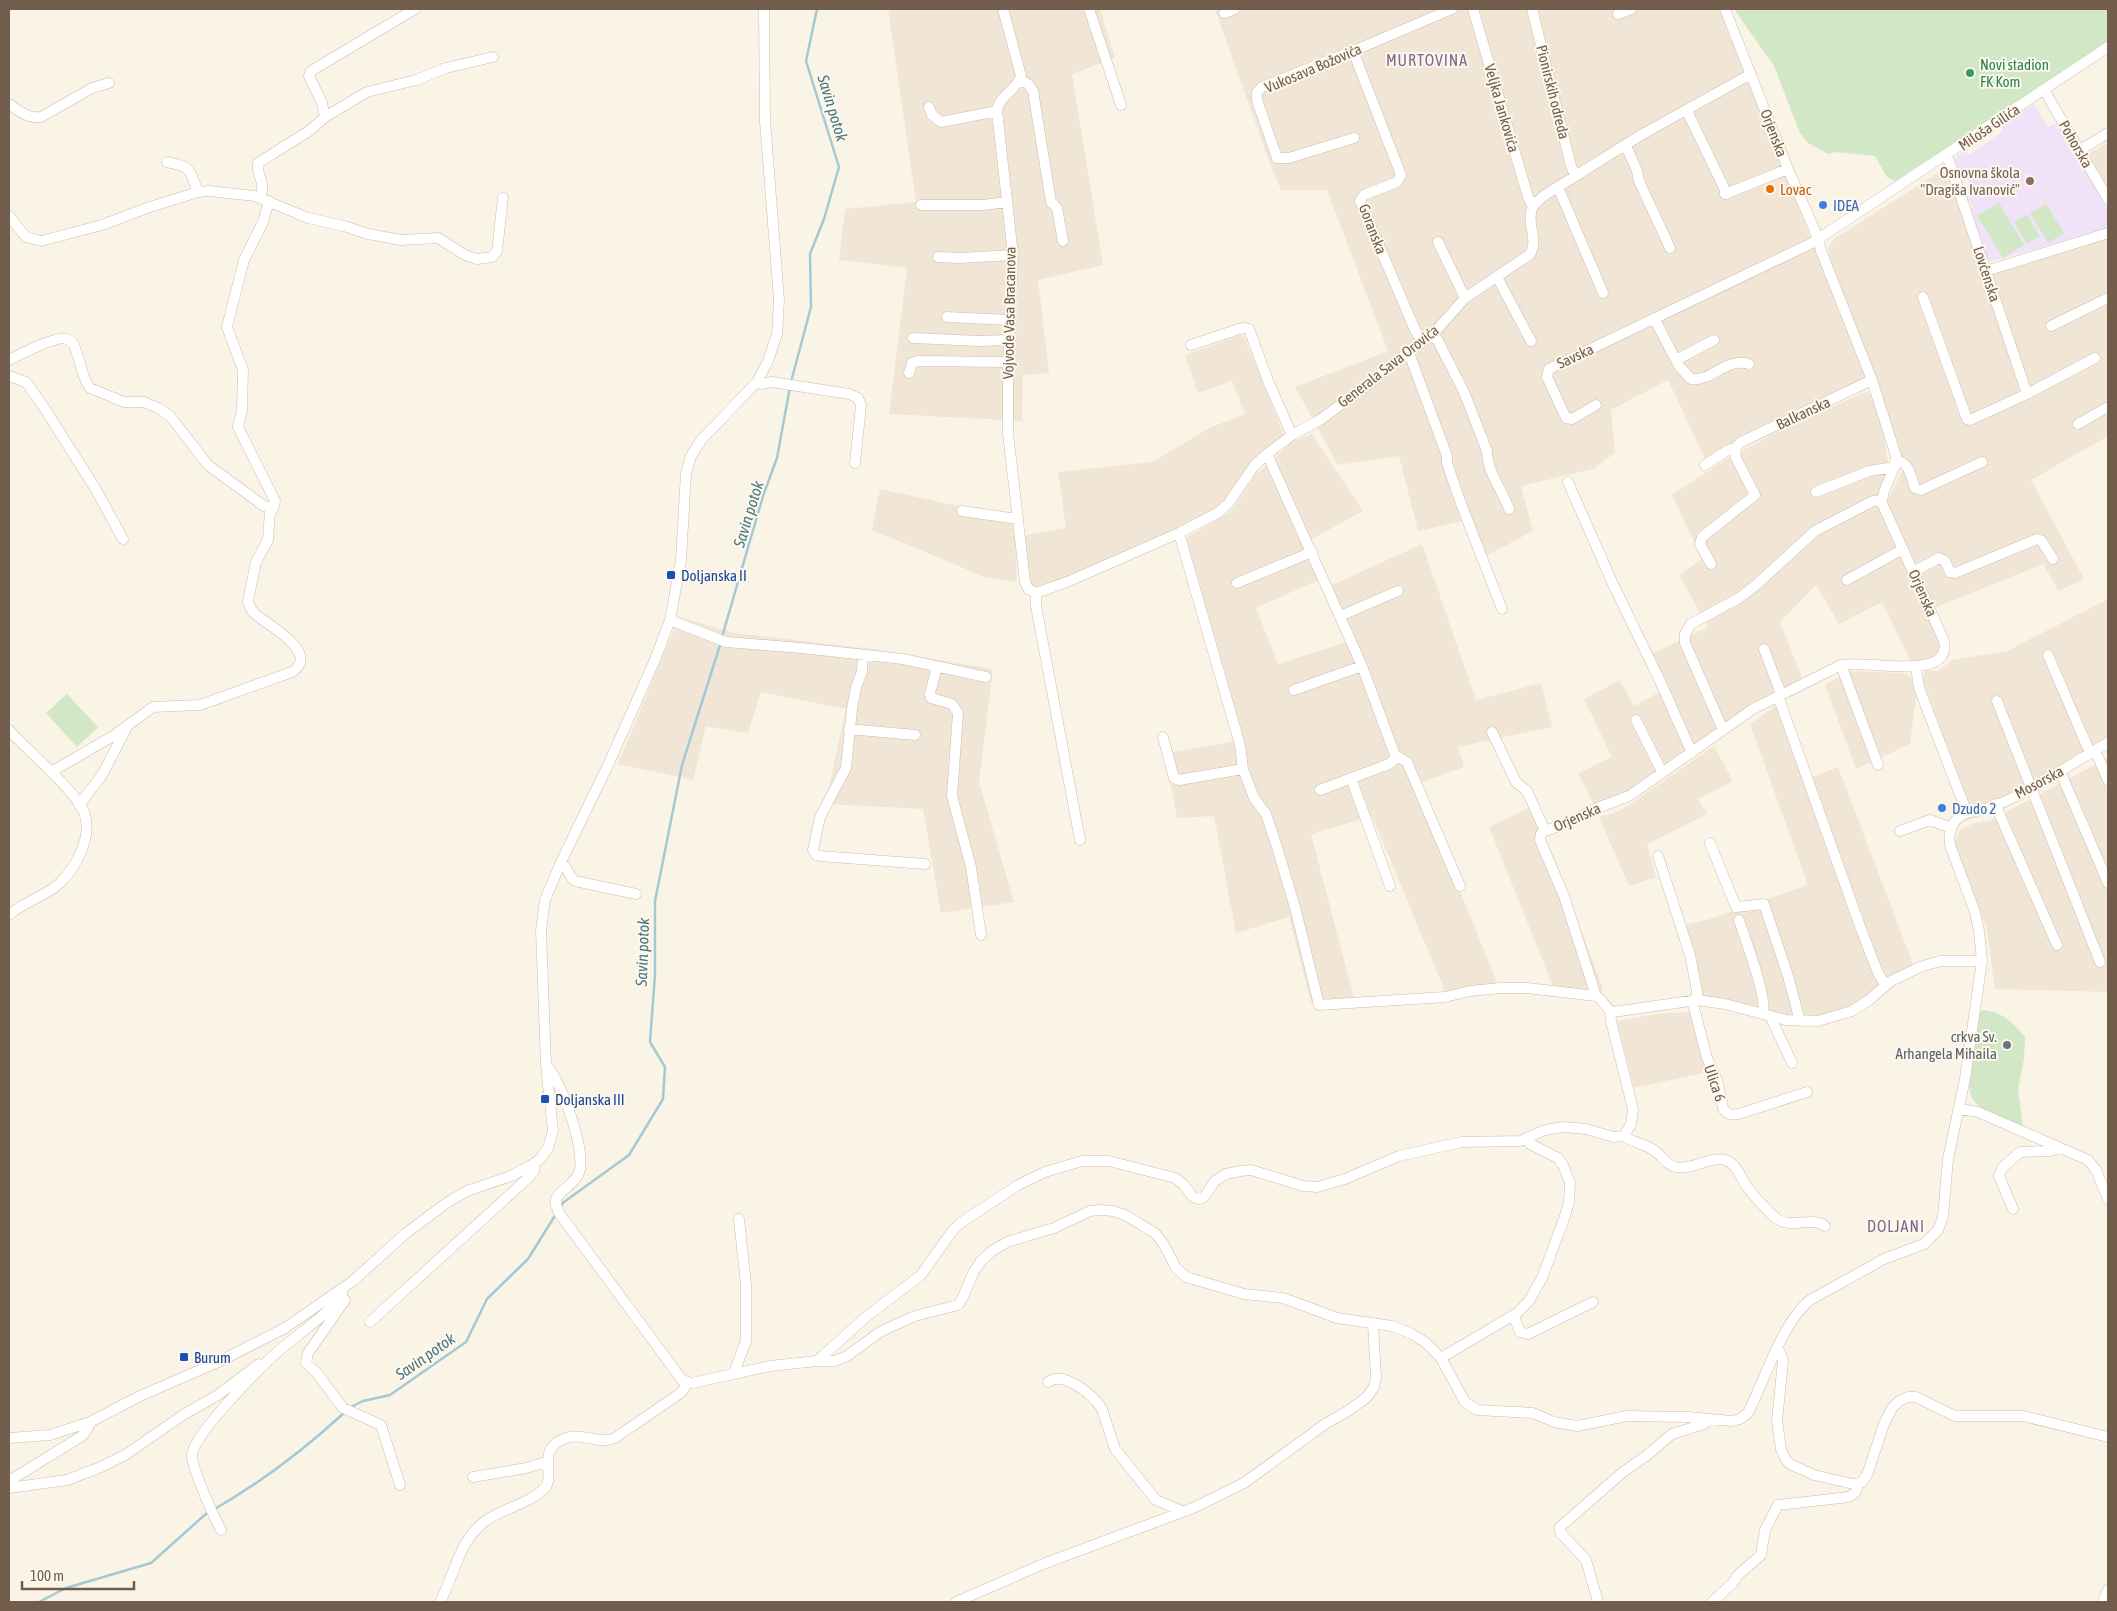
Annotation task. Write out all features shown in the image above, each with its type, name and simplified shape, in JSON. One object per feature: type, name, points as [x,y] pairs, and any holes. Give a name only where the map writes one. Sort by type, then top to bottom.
[{"type":"street","points":[[325,117],[322,103],[309,76],[311,71],[415,9]]},
{"type":"street","points":[[9,1438],[50,1435],[90,1422],[140,1396],[216,1363],[270,1336],[295,1322],[353,1281],[406,1232],[448,1202],[474,1189],[511,1176],[535,1163],[548,1148],[552,1137],[546,1065],[542,915],[545,900],[561,862],[613,754],[654,662],[670,620],[681,560],[686,473],[691,456],[702,439],[756,382],[771,353],[779,313],[765,121],[764,9]]},
{"type":"street","points":[[929,107],[932,115],[941,122],[997,111],[1000,102],[1020,80],[1020,72],[1003,9]]},
{"type":"street","points":[[1089,9],[1120,105]]},
{"type":"street","points":[[1224,13],[1236,9]]},
{"type":"street","name":"Vukosava Božovića","points":[[1354,138],[1289,158],[1277,158],[1256,96],[1262,87],[1452,9]]},
{"type":"street","name":"Veljka Jankovića","points":[[1474,9],[1523,181],[1530,203],[1533,206]]},
{"type":"street","name":"Pionirskih odreda","points":[[1532,9],[1571,166],[1575,175]]},
{"type":"street","points":[[1618,14],[1631,9]]},
{"type":"street","name":"Orjenska","points":[[1725,9],[1788,169],[1818,238],[1821,251],[1872,380],[1893,441],[1896,464]]},
{"type":"street","name":"Miloša Gilića","points":[[1818,238],[1947,155],[2108,47]]},
{"type":"street","name":"Goranska","points":[[1353,51],[1401,175],[1397,182],[1364,195],[1360,201],[1415,330],[1423,342]]},
{"type":"street","points":[[51,772],[128,726],[153,707],[200,705],[292,672],[298,668],[300,662],[299,653],[294,645],[278,630],[256,614],[248,601],[256,562],[268,540],[270,510],[274,508],[275,501],[238,427],[242,411],[243,370],[227,327],[244,260],[266,215],[263,188],[257,168],[258,163],[309,131],[325,117],[367,92],[416,80],[446,68],[492,57]]},
{"type":"street","points":[[1533,206],[1545,195],[1575,175],[1626,146],[1656,126],[1687,111],[1751,74]]},
{"type":"street","points":[[1020,80],[1028,84],[1033,91],[1052,202],[1057,208],[1063,241]]},
{"type":"street","points":[[9,104],[28,116],[34,118],[41,117],[92,88],[109,83]]},
{"type":"street","name":"Pohorska","points":[[2044,90],[2108,199]]},
{"type":"street","name":"Vojvode Vasa Bracanova","points":[[997,111],[1012,255],[1008,340],[1008,433],[1026,586],[1030,591],[1036,593]]},
{"type":"street","points":[[1687,111],[1726,194],[1788,169]]},
{"type":"street","points":[[2080,150],[2108,133]]},
{"type":"street","points":[[1626,146],[1637,171],[1639,181],[1670,248]]},
{"type":"street","name":"Lovćenska","points":[[1947,155],[2027,394]]},
{"type":"street","points":[[167,162],[184,166],[189,170],[198,192]]},
{"type":"street","points":[[1558,186],[1603,293]]},
{"type":"street","points":[[9,216],[26,237],[41,242],[102,225],[198,192],[209,191],[265,199],[308,218],[368,234],[401,240],[438,238],[464,255],[477,260],[492,257],[497,251],[503,198]]},
{"type":"street","points":[[921,205],[983,205],[1007,202]]},
{"type":"street","name":"Generala Sava Orovića","points":[[1036,593],[1067,582],[1179,533],[1224,508],[1254,466],[1267,454],[1292,435],[1320,420],[1423,342],[1433,334],[1465,298],[1529,256],[1533,250],[1531,219],[1533,206]]},
{"type":"street","points":[[1986,271],[2108,233]]},
{"type":"street","name":"Savska","points":[[1596,405],[1574,418],[1566,418],[1546,377],[1549,370],[1812,243],[1818,238]]},
{"type":"street","points":[[1438,242],[1465,298]]},
{"type":"street","points":[[938,257],[959,258],[1012,255]]},
{"type":"street","points":[[1497,277],[1531,340]]},
{"type":"street","points":[[1923,296],[1967,419],[1973,420],[2095,358]]},
{"type":"street","points":[[2051,326],[2108,298]]},
{"type":"street","points":[[947,317],[1010,320]]},
{"type":"street","points":[[1655,320],[1676,360],[1686,375],[1694,380],[1732,364],[1740,362],[1749,364]]},
{"type":"street","points":[[1191,346],[1239,329],[1250,330],[1268,381],[1292,435]]},
{"type":"street","points":[[1433,334],[1464,392],[1487,451],[1487,461],[1492,475],[1503,492],[1510,509]]},
{"type":"street","points":[[9,360],[60,338],[66,338],[72,342],[76,349],[90,388],[124,402],[144,402],[158,408],[174,421],[208,465],[270,510]]},
{"type":"street","points":[[913,338],[954,338],[979,341],[1008,340]]},
{"type":"street","points":[[1676,360],[1714,340]]},
{"type":"street","points":[[1409,353],[1447,456],[1447,463],[1460,501],[1502,609]]},
{"type":"street","points":[[909,373],[912,363],[918,361],[1008,362]]},
{"type":"street","points":[[9,376],[26,382],[43,406],[95,488],[123,540]]},
{"type":"street","name":"Balkanska","points":[[1705,465],[1728,450],[1735,448],[1741,442],[1872,380]]},
{"type":"street","points":[[756,382],[762,384],[772,382],[849,394],[858,398],[861,405],[855,463]]},
{"type":"street","points":[[2078,424],[2108,407]]},
{"type":"street","points":[[1712,564],[1700,544],[1702,537],[1755,495],[1736,458],[1735,448]]},
{"type":"street","points":[[1267,454],[1362,666],[1395,755],[1394,760],[1389,764],[1320,790]]},
{"type":"street","points":[[1816,492],[1900,461],[1905,464],[1915,488],[1921,490],[1982,462]]},
{"type":"street","points":[[1723,730],[1686,643],[1688,628],[1695,622],[1739,598],[1815,531],[1873,501],[1882,500],[1896,464]]},
{"type":"street","points":[[1568,482],[1612,582],[1692,753]]},
{"type":"street","name":"Orjenska","points":[[1492,732],[1516,782],[1527,790],[1545,831],[1570,822],[1598,808],[1622,800],[1753,709],[1841,664],[1853,662],[1916,667],[1938,661],[1943,656],[1945,646],[1882,500]]},
{"type":"street","points":[[962,512],[1018,519]]},
{"type":"street","points":[[1179,533],[1240,745],[1243,769],[1254,798],[1266,814],[1274,838],[1299,920],[1319,1005],[1423,999],[1501,988],[1527,988],[1596,996],[1601,999],[1610,1011],[1633,1109],[1631,1124],[1624,1136]]},
{"type":"street","points":[[1913,572],[1939,558],[1945,562],[1950,572],[1954,573],[2037,539],[2041,540],[2053,559]]},
{"type":"street","points":[[1847,580],[1903,549]]},
{"type":"street","points":[[1237,583],[1312,552]]},
{"type":"street","points":[[1340,616],[1398,590]]},
{"type":"street","points":[[1036,593],[1036,606],[1080,840]]},
{"type":"street","points":[[670,620],[726,642],[903,659],[986,677]]},
{"type":"street","points":[[1764,649],[1861,929],[1878,973],[1885,984]]},
{"type":"street","points":[[864,656],[862,672],[856,687],[849,729],[846,768],[817,825],[812,850],[814,853],[836,858],[925,864]]},
{"type":"street","points":[[2048,656],[2092,751],[2108,780]]},
{"type":"street","points":[[1841,664],[1878,765]]},
{"type":"street","points":[[1294,690],[1362,666]]},
{"type":"street","points":[[937,667],[930,693],[931,698],[952,704],[958,713],[952,796],[971,867],[981,935]]},
{"type":"street","points":[[546,1065],[553,1074],[572,1118],[581,1159],[578,1176],[558,1195],[558,1210],[674,1370],[682,1380],[687,1382],[699,1382],[734,1373],[817,1361],[835,1361],[847,1356],[880,1332],[897,1324],[915,1316],[958,1305],[964,1297],[973,1272],[981,1261],[992,1251],[1007,1242],[1054,1228],[1090,1211],[1101,1210],[1125,1215],[1155,1233],[1163,1243],[1176,1268],[1186,1277],[1244,1294],[1283,1298],[1337,1318],[1373,1325],[1392,1326],[1412,1334],[1425,1342],[1441,1358],[1465,1402],[1477,1410],[1533,1413],[1554,1422],[1577,1426],[1628,1416],[1687,1417],[1732,1421],[1740,1419],[1748,1413],[1791,1320],[1802,1306],[1884,1259],[1924,1244],[1934,1236],[1943,1217],[1948,1159],[1965,1080],[1982,961],[1979,931],[1974,912],[1950,848],[1949,840],[1951,828],[1957,820],[1967,813],[1920,688],[1916,667]]},
{"type":"street","points":[[1997,701],[2100,962]]},
{"type":"street","points":[[1636,720],[1662,772]]},
{"type":"street","points":[[79,805],[102,776],[128,726]]},
{"type":"street","points":[[849,729],[915,736]]},
{"type":"street","points":[[9,730],[51,772],[79,805],[84,812],[86,825],[82,850],[60,884],[16,908],[9,915]]},
{"type":"street","points":[[1163,737],[1174,778],[1179,780],[1243,769]]},
{"type":"street","name":"Mosorska","points":[[1967,813],[1986,809],[2032,787],[2108,743]]},
{"type":"street","points":[[1395,755],[1407,762],[1460,886]]},
{"type":"street","points":[[2060,771],[2108,883]]},
{"type":"street","points":[[1351,778],[1390,886]]},
{"type":"street","points":[[1995,804],[2057,945]]},
{"type":"street","points":[[1900,831],[1930,820],[1951,828]]},
{"type":"street","points":[[1545,831],[1541,834],[1540,840],[1567,904],[1596,996]]},
{"type":"street","points":[[1710,843],[1736,907],[1764,904],[1788,976],[1800,1021]]},
{"type":"street","points":[[1658,856],[1690,955],[1697,991],[1695,1000]]},
{"type":"street","points":[[561,862],[575,881],[636,894]]},
{"type":"street","points":[[1739,920],[1761,990],[1764,1008],[1792,1063]]},
{"type":"street","points":[[1610,1011],[1695,1000],[1725,1004],[1786,1020],[1818,1022],[1842,1016],[1861,1005],[1885,984],[1910,971],[1940,961],[1982,961]]},
{"type":"street","name":"Ulica 6","points":[[1695,1000],[1709,1067],[1715,1074],[1726,1112],[1732,1115],[1742,1113],[1807,1092]]},
{"type":"street","points":[[1965,1080],[1971,1103],[1978,1112]]},
{"type":"street","points":[[1960,1109],[1978,1112],[2082,1156],[2092,1163],[2108,1198]]},
{"type":"street","points":[[817,1361],[866,1317],[921,1275],[953,1230],[962,1222],[1018,1185],[1065,1165],[1094,1160],[1129,1165],[1174,1178],[1183,1184],[1193,1197],[1199,1199],[1204,1197],[1215,1180],[1226,1174],[1240,1171],[1262,1172],[1303,1186],[1317,1187],[1345,1179],[1399,1156],[1434,1147],[1471,1141],[1516,1142],[1545,1130],[1563,1128],[1586,1129],[1614,1138],[1624,1136],[1655,1150],[1676,1168],[1718,1160],[1730,1162],[1736,1167],[1745,1185],[1776,1219],[1792,1223],[1817,1222],[1825,1226]]},
{"type":"street","points":[[1441,1358],[1513,1316],[1529,1302],[1542,1278],[1569,1202],[1570,1183],[1561,1162],[1554,1155],[1530,1144],[1525,1139]]},
{"type":"street","points":[[2013,1209],[1999,1176],[2002,1168],[2020,1152],[2049,1151],[2061,1148]]},
{"type":"street","points":[[370,1322],[528,1178],[534,1171],[535,1163]]},
{"type":"street","points":[[734,1373],[746,1341],[746,1285],[739,1219]]},
{"type":"street","points":[[353,1281],[344,1304],[305,1359],[306,1363],[347,1409],[381,1425],[400,1485]]},
{"type":"street","points":[[9,1488],[67,1480],[101,1467],[125,1455],[183,1415],[218,1395],[275,1355],[327,1312],[340,1298],[343,1288]]},
{"type":"street","points":[[1513,1316],[1520,1332],[1528,1334],[1593,1302]]},
{"type":"street","points":[[956,1602],[1043,1564],[1218,1497],[1244,1482],[1325,1424],[1348,1411],[1367,1397],[1374,1387],[1376,1377],[1373,1325]]},
{"type":"street","points":[[1778,1348],[1783,1360],[1777,1421],[1779,1440],[1783,1454],[1790,1464],[1814,1475],[1858,1484],[1865,1480],[1884,1424],[1892,1408],[1899,1401],[1908,1397],[1916,1397],[1955,1416],[2023,1416],[2108,1437]]},
{"type":"street","points":[[221,1530],[212,1512],[192,1458],[194,1449],[218,1414],[275,1355]]},
{"type":"street","points":[[1048,1382],[1053,1378],[1061,1378],[1073,1383],[1098,1403],[1102,1409],[1115,1449],[1156,1500],[1182,1511]]},
{"type":"street","points":[[440,1602],[451,1580],[462,1550],[482,1523],[519,1505],[545,1488],[548,1480],[546,1462],[550,1450],[557,1443],[567,1437],[606,1442],[615,1438],[682,1392],[687,1382]]},
{"type":"street","points":[[1598,1602],[1588,1565],[1572,1544],[1562,1535],[1560,1527],[1579,1508],[1596,1498],[1623,1472],[1668,1437],[1677,1431],[1704,1424],[1709,1419]]},
{"type":"street","points":[[9,1481],[82,1436],[90,1422]]},
{"type":"street","points":[[473,1477],[526,1468],[546,1462]]},
{"type":"street","points":[[1712,1602],[1761,1555],[1765,1530],[1778,1505],[1849,1497],[1856,1492],[1858,1484]]},
{"type":"street","points":[[2103,1602],[2108,1590]]},
{"type":"shaded area","points":[[888,9],[1100,9],[1115,58],[1072,74],[1103,265],[1038,280],[1049,373],[1023,375],[1022,421],[889,414],[907,268],[839,260],[845,209],[916,202]]},
{"type":"shaded area","points":[[1215,9],[1719,9],[1868,380],[1707,463],[1668,380],[1611,410],[1615,453],[1593,469],[1521,486],[1533,531],[1482,558],[1463,521],[1418,531],[1399,456],[1338,465],[1295,387],[1388,351],[1327,190],[1281,190],[1271,167]]},
{"type":"shaded area","name":"Osnovna škola \"Dragiša Ivanović\"","points":[[2034,104],[2048,127],[2057,122],[2108,209],[2108,228],[1990,262],[1971,209],[1973,207],[1966,197],[1966,192],[1971,189],[1965,172],[1963,173],[1957,167],[1955,159],[1962,151],[1970,154],[2002,132],[2002,124]]},
{"type":"shaded area","points":[[2108,142],[2108,193],[2086,155]]},
{"type":"shaded area","points":[[1947,167],[1982,275],[2108,236],[2108,436],[2031,480],[2084,579],[2059,591],[2043,564],[1934,608],[1886,504],[1905,465],[1829,256],[1828,248],[1834,239]]},
{"type":"shaded area","points":[[1243,334],[1285,437],[1222,506],[1183,533],[1035,594],[1025,577],[1025,535],[1066,528],[1058,472],[1153,462],[1209,428],[1245,414],[1232,381],[1198,393],[1185,355]]},
{"type":"shaded area","points":[[1868,391],[1880,414],[1891,479],[1878,501],[1945,654],[1913,666],[1882,602],[1839,624],[1816,585],[1780,622],[1803,680],[1629,794],[1595,807],[1578,773],[1612,757],[1584,699],[1620,680],[1634,706],[1665,689],[1649,655],[1708,627],[1679,575],[1702,559],[1672,495],[1728,458],[1798,421]]},
{"type":"shaded area","points":[[1312,434],[1363,511],[1310,540],[1273,460],[1293,441]]},
{"type":"shaded area","points":[[1270,463],[1321,579],[1256,608],[1278,664],[1347,642],[1323,589],[1422,544],[1476,700],[1541,683],[1552,727],[1458,747],[1464,767],[1417,784],[1499,988],[1447,996],[1372,816],[1311,834],[1354,998],[1311,1003],[1289,917],[1236,933],[1214,816],[1177,818],[1165,754],[1236,741],[1181,541],[1231,511],[1255,475]]},
{"type":"shaded area","points":[[880,489],[1014,518],[1017,582],[985,577],[872,530]]},
{"type":"shaded area","points":[[2108,599],[2108,741],[2079,760],[1987,806],[1971,810],[1923,681],[1925,670],[1938,671],[1952,660],[2007,651]]},
{"type":"shaded area","points":[[679,617],[735,633],[873,649],[993,669],[979,782],[1014,902],[941,913],[923,809],[825,804],[846,709],[761,692],[748,733],[706,726],[693,780],[618,764]]},
{"type":"shaded area","points":[[1849,671],[1905,673],[1912,678],[1916,698],[1910,744],[1856,769],[1825,685]]},
{"type":"shaded area","points":[[1777,705],[1881,986],[1858,1010],[1802,1021],[1704,1000],[1684,925],[1710,919],[1808,885],[1750,724]]},
{"type":"shaded area","points":[[1714,746],[1733,781],[1698,799],[1707,814],[1647,844],[1656,877],[1629,886],[1599,817],[1620,811]]},
{"type":"shaded area","points":[[2108,758],[2108,992],[1995,989],[1986,926],[1953,844],[1961,829],[1974,823],[1989,821]]},
{"type":"shaded area","points":[[1838,767],[1915,969],[1891,978],[1882,977],[1812,777]]},
{"type":"shaded area","points":[[1530,807],[1549,846],[1603,988],[1600,994],[1555,991],[1489,827]]},
{"type":"shaded area","points":[[1692,1012],[1708,1072],[1634,1088],[1617,1021],[1656,1014]]},
{"type":"green space","points":[[1734,9],[2108,9],[2108,42],[1895,181],[1887,177],[1875,156],[1836,152],[1828,154],[1808,143],[1800,133],[1774,66]]},
{"type":"green space","points":[[1999,203],[2024,245],[2003,258],[1977,216]]},
{"type":"green space","points":[[2046,204],[2064,233],[2048,243],[2030,213]]},
{"type":"green space","points":[[2027,215],[2040,236],[2027,244],[2014,222]]},
{"type":"green space","points":[[67,694],[98,727],[77,747],[46,713]]},
{"type":"green space","points":[[1983,1010],[1996,1013],[2007,1019],[2025,1037],[2024,1059],[2018,1089],[2023,1126],[2021,1127],[1983,1109],[1974,1101],[1971,1094],[1969,1072],[1978,1014]]},
{"type":"waterway","name":"Savin potok","points":[[791,382],[811,307],[810,254],[824,219],[839,167],[806,61],[817,9]]},
{"type":"waterway","name":"Savin potok","points":[[722,637],[763,496],[777,458],[790,387]]},
{"type":"waterway","name":"Savin potok","points":[[560,1207],[564,1202],[629,1155],[663,1099],[665,1067],[650,1042],[655,975],[655,901],[682,765],[721,642]]},
{"type":"waterway","name":"Savin potok","points":[[349,1408],[363,1401],[390,1395],[466,1342],[487,1299],[528,1259],[556,1214]]},
{"type":"waterway","name":"Savin potok","points":[[213,1510],[248,1489],[282,1465],[345,1412]]},
{"type":"waterway","name":"Savin potok","points":[[39,1602],[66,1588],[151,1563],[208,1512]]},
{"type":"place","name":"Novi stadion FK Kom","points":[[1970,73]]},
{"type":"place","name":"Osnovna škola \"Dragiša Ivanović\"","points":[[2030,181]]},
{"type":"place","name":"Lovac","points":[[1770,189]]},
{"type":"place","name":"IDEA","points":[[1823,205]]},
{"type":"place","name":"Doljanska II","points":[[671,575]]},
{"type":"place","name":"Dzudo 2","points":[[1942,808]]},
{"type":"place","name":"crkva Sv. Arhangela Mihaila","points":[[2007,1045]]},
{"type":"place","name":"Doljanska III","points":[[545,1099]]},
{"type":"place","name":"Burum","points":[[184,1357]]},
{"type":"district","name":"MURTOVINA","points":[[1427,60]]},
{"type":"district","name":"DOLJANI","points":[[1896,1226]]}]
